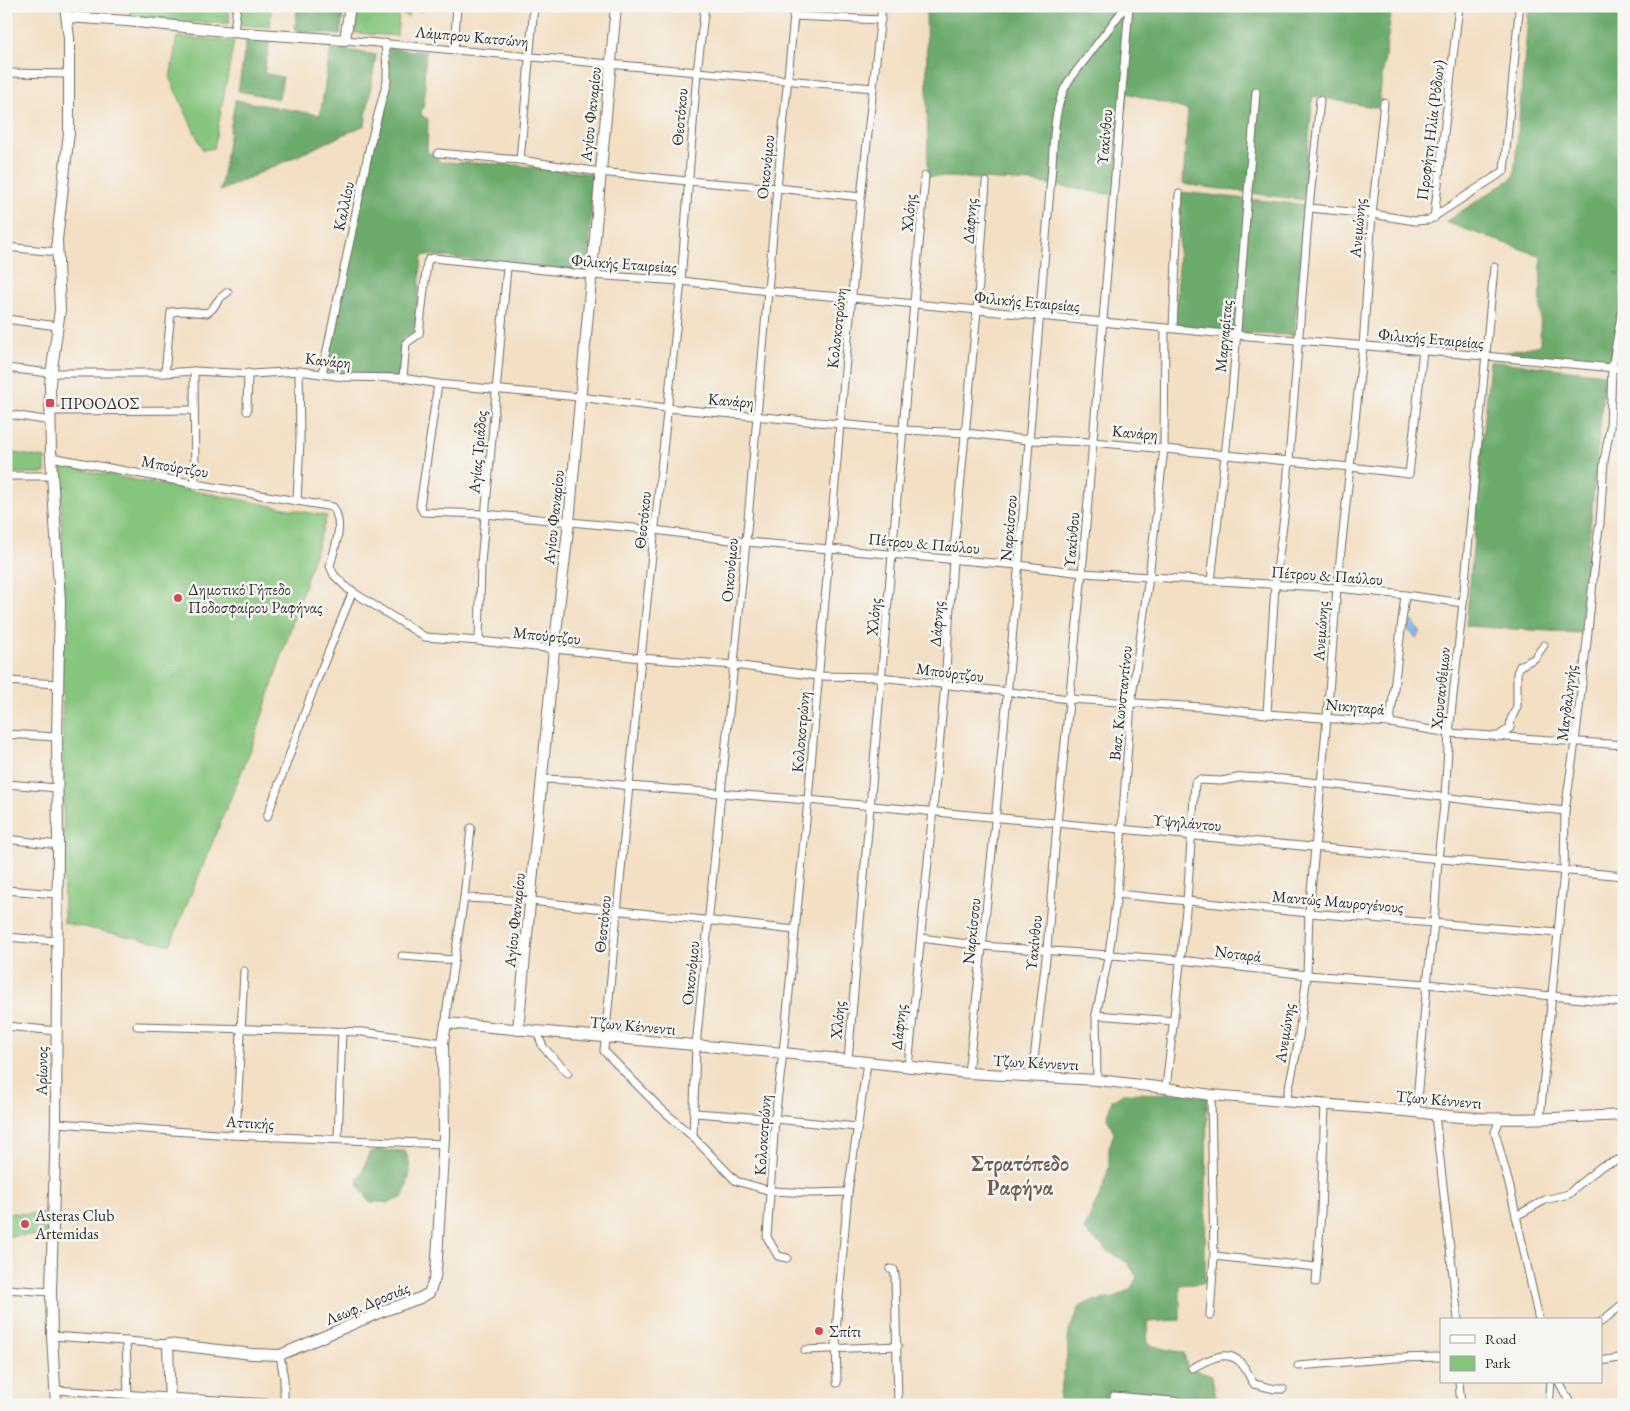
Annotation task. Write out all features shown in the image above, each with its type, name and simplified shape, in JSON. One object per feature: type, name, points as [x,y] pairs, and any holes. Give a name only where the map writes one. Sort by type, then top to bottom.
[{"type":"street","name":"Αρίωνος","points":[[56,1405],[51,1292],[56,1123],[57,737],[60,602],[51,457],[50,373],[60,300],[56,252],[69,132],[69,74],[65,6]]},
{"type":"street","points":[[234,31],[237,6]]},
{"type":"street","points":[[345,40],[350,6]]},
{"type":"street","points":[[454,50],[456,6]]},
{"type":"street","points":[[520,160],[534,6]]},
{"type":"street","name":"Αγίου Φαναρίου","points":[[518,1030],[554,650],[569,522],[616,6]]},
{"type":"street","name":"Θεοτόκου","points":[[605,1037],[640,658],[681,281],[687,181],[705,6]]},
{"type":"street","name":"Οικονόμου","points":[[693,1137],[696,1046],[746,542],[795,6]]},
{"type":"street","name":"Κολοκοτρώνη","points":[[787,1258],[778,1256],[767,1238],[775,1118],[808,800],[840,424],[882,6]]},
{"type":"street","name":"Ναρκίσσου","points":[[968,1074],[984,946],[996,818],[1058,105],[1062,92],[1068,82],[1128,6]]},
{"type":"street","name":"Υακίνθου","points":[[1032,1076],[1048,950],[1057,823],[1082,573],[1128,6]]},
{"type":"street","name":"Προφήτη Ηλία (Ρόδων)","points":[[1434,218],[1458,6]]},
{"type":"street","name":"Προφήτη Ηλία (Ρόδων)","points":[[1434,218],[1504,170],[1520,11],[1518,6]]},
{"type":"street","points":[[793,16],[881,20]]},
{"type":"street","name":"Λάμπρου Κατσώνη","points":[[67,17],[873,88]]},
{"type":"street","name":"Καλλίου","points":[[322,374],[370,145],[387,81],[388,68],[385,44]]},
{"type":"street","points":[[6,72],[69,74]]},
{"type":"street","name":"Μαργαρίτας","points":[[1211,581],[1237,335],[1256,92]]},
{"type":"street","points":[[1267,714],[1275,584],[1285,510],[1309,208],[1320,100]]},
{"type":"street","name":"Ανεμώνης","points":[[1286,1101],[1297,1050],[1307,975],[1309,913],[1337,588],[1363,346],[1372,214],[1384,103]]},
{"type":"street","points":[[438,153],[520,160],[600,172],[862,197]]},
{"type":"street","name":"Χλόης","points":[[848,1060],[925,176]]},
{"type":"street","name":"Δάφνης","points":[[908,1068],[946,685],[953,560],[977,311],[986,182]]},
{"type":"street","points":[[1173,328],[1179,194]]},
{"type":"street","points":[[1309,208],[1422,221],[1434,218]]},
{"type":"street","points":[[6,247],[56,252]]},
{"type":"street","name":"Φιλικής Εταιρείας","points":[[403,378],[406,343],[418,336],[420,332],[427,263],[429,259],[434,258],[590,275],[681,281],[768,292],[853,298],[1039,317],[1624,369]]},
{"type":"street","name":"Αγίας Τριάδος","points":[[479,641],[481,563],[507,267]]},
{"type":"street","name":"Χρυσανθέμων","points":[[1416,1112],[1445,797],[1449,733],[1494,267]]},
{"type":"street","points":[[165,373],[171,312],[207,312],[228,292]]},
{"type":"street","name":"Μαγδαληνής","points":[[1540,1118],[1564,871],[1565,811],[1575,742],[1600,523],[1604,461],[1610,428],[1612,368],[1624,292]]},
{"type":"street","points":[[6,320],[57,326]]},
{"type":"street","name":"Βασ. Κωνσταντίνου","points":[[1097,1080],[1096,1015],[1109,954],[1117,894],[1131,703],[1149,577],[1164,448],[1165,328]]},
{"type":"street","name":"Κανάρη","points":[[6,368],[50,373],[165,373],[194,371],[248,373],[299,371],[343,377],[403,378],[438,384],[579,397],[668,408],[903,430],[1164,448],[1409,474],[1423,350]]},
{"type":"street","points":[[194,371],[195,484]]},
{"type":"street","points":[[297,501],[300,441],[299,371]]},
{"type":"street","points":[[247,410],[248,373]]},
{"type":"street","name":"Πέτρου & Παύλου","points":[[438,384],[420,508],[423,512],[486,514],[655,530],[746,542],[1018,565],[1082,573],[1337,588],[1463,603]]},
{"type":"street","points":[[6,414],[51,416],[194,410]]},
{"type":"street","name":"Μπούρτζου","points":[[51,457],[333,507],[339,521],[338,535],[330,566],[338,580],[422,636],[640,658],[734,665],[818,676],[881,677],[1007,693],[1131,703]]},
{"type":"street","points":[[6,476],[52,476]]},
{"type":"street","points":[[268,817],[313,690],[352,591]]},
{"type":"street","points":[[1390,723],[1405,595]]},
{"type":"street","points":[[1496,737],[1510,728],[1511,719],[1517,707],[1517,673],[1520,666],[1535,658],[1544,645]]},
{"type":"street","points":[[6,681],[59,684]]},
{"type":"street","name":"Νικηταρά","points":[[1131,703],[1201,706],[1267,714],[1390,723],[1449,733],[1624,745]]},
{"type":"street","points":[[6,734],[57,737]]},
{"type":"street","points":[[1166,1088],[1181,960],[1196,783],[1198,780],[1221,780],[1243,777],[1283,779],[1565,811]]},
{"type":"street","name":"Υψηλάντου","points":[[542,779],[590,781],[629,786],[808,800],[1624,876]]},
{"type":"street","points":[[6,784],[58,788]]},
{"type":"street","points":[[446,1023],[446,1008],[464,898],[471,828]]},
{"type":"street","points":[[6,840],[58,845]]},
{"type":"street","points":[[6,890],[57,894]]},
{"type":"street","name":"Μαντώς Μαυρογένους","points":[[1117,894],[1309,913],[1558,933]]},
{"type":"street","points":[[464,898],[531,901],[794,930]]},
{"type":"street","points":[[6,937],[56,941]]},
{"type":"street","name":"Νοταρά","points":[[921,938],[984,946],[1181,960],[1307,975],[1427,984],[1624,1003]]},
{"type":"street","points":[[402,956],[454,960]]},
{"type":"street","points":[[236,1135],[244,971]]},
{"type":"street","points":[[1096,1015],[1174,1021]]},
{"type":"street","name":"Τζων Κέννεντι","points":[[446,1023],[783,1053],[968,1074],[1097,1080],[1211,1095],[1435,1115],[1500,1119],[1624,1115]]},
{"type":"street","name":"Λεωφ. Δροσιάς","points":[[168,1344],[252,1354],[280,1355],[429,1293],[435,1278],[438,1260],[444,1144],[443,1043],[446,1023]]},
{"type":"street","points":[[6,1026],[57,1031]]},
{"type":"street","points":[[137,1026],[363,1032],[443,1043]]},
{"type":"street","points":[[338,1139],[342,1031]]},
{"type":"street","points":[[537,1032],[543,1047],[568,1073]]},
{"type":"street","points":[[605,1037],[604,1050],[606,1054],[657,1106],[693,1137],[736,1181],[771,1191],[848,1192]]},
{"type":"street","points":[[837,1383],[836,1332],[848,1192],[867,1063]]},
{"type":"street","points":[[1210,1315],[1214,1256],[1211,1095]]},
{"type":"street","points":[[1316,1282],[1325,1104]]},
{"type":"street","points":[[695,1113],[775,1118],[857,1128]]},
{"type":"street","points":[[1435,1115],[1458,1318]]},
{"type":"street","points":[[1500,1119],[1495,1132],[1539,1318]]},
{"type":"street","name":"Αττικής","points":[[56,1123],[236,1135],[444,1144]]},
{"type":"street","points":[[1516,1216],[1545,1200],[1570,1194],[1602,1166],[1624,1158]]},
{"type":"street","points":[[1214,1256],[1316,1267]]},
{"type":"street","points":[[890,1269],[894,1270],[896,1276],[898,1405]]},
{"type":"street","points":[[6,1289],[51,1292]]},
{"type":"street","points":[[1602,1321],[1624,1303]]},
{"type":"street","points":[[52,1336],[168,1344],[170,1401]]},
{"type":"street","points":[[126,1341],[128,1395]]},
{"type":"street","points":[[805,1350],[898,1346]]},
{"type":"street","points":[[55,1390],[128,1395],[170,1401],[284,1404],[284,1379],[280,1355]]},
{"type":"street","points":[[1192,1368],[1215,1357],[1234,1356],[1246,1369],[1254,1384],[1275,1389],[1283,1388]]},
{"type":"street","points":[[1298,1366],[1395,1358],[1440,1357]]},
{"type":"street","points":[[1602,1360],[1624,1357]]},
{"type":"street","points":[[1459,1384],[1461,1405]]},
{"type":"street","points":[[1549,1405],[1551,1384]]},
{"type":"street","points":[[1560,1384],[1571,1405]]},
{"type":"street","points":[[1114,1396],[1217,1405]]},
{"type":"green space","points":[[130,6],[230,6],[229,24],[130,18]]},
{"type":"green space","points":[[241,6],[271,6],[270,27],[239,25]]},
{"type":"green space","points":[[297,6],[344,6],[340,35],[295,31]]},
{"type":"green space","points":[[383,6],[421,6],[423,11],[411,9],[408,17],[399,13],[397,36],[355,33],[357,11],[382,13]]},
{"type":"green space","points":[[926,6],[1392,6],[1378,108],[1313,96],[1303,200],[1183,184],[1188,110],[1127,93],[1114,195],[1033,182],[928,176]]},
{"type":"green space","points":[[1529,6],[1624,6],[1624,273],[1615,273],[1624,276],[1624,288],[1613,362],[1489,356],[1540,345],[1541,256],[1445,222],[1514,177]]},
{"type":"green space","points":[[247,36],[270,40],[264,73],[283,77],[279,99],[238,91]]},
{"type":"green space","points":[[177,37],[234,41],[214,148],[203,150],[170,79]]},
{"type":"green space","points":[[331,47],[376,55],[365,125],[220,191],[235,100],[320,115]]},
{"type":"green space","points":[[388,48],[426,52],[424,80],[426,87],[421,111],[422,116],[428,119],[427,152],[434,155],[440,162],[506,164],[593,174],[588,273],[428,255],[422,256],[415,334],[404,336],[401,378],[325,372],[371,149],[390,77]]},
{"type":"green space","points":[[1181,192],[1306,205],[1294,335],[1225,334],[1176,325]]},
{"type":"green space","points":[[1490,361],[1605,374],[1580,633],[1466,626]]},
{"type":"green space","points":[[6,453],[45,458],[45,473],[6,473]]},
{"type":"green space","points":[[61,466],[327,516],[253,744],[170,945],[64,923]]},
{"type":"green space","points":[[1123,1093],[1186,1094],[1207,1098],[1205,1283],[1180,1285],[1180,1320],[1147,1322],[1148,1345],[1184,1353],[1187,1367],[1212,1376],[1216,1397],[1211,1405],[1058,1405],[1067,1355],[1069,1330],[1080,1307],[1088,1302],[1114,1298],[1131,1288],[1137,1277],[1128,1263],[1108,1251],[1084,1230],[1103,1188],[1109,1167],[1109,1148],[1114,1133],[1107,1117],[1112,1100]]},
{"type":"green space","points":[[379,1149],[405,1151],[410,1169],[407,1186],[402,1198],[388,1203],[369,1202],[357,1181],[363,1171],[369,1153]]},
{"type":"green space","name":"Asteras Club Artemidas","points":[[6,1213],[45,1214],[45,1235],[6,1236]]},
{"type":"water","points":[[1410,621],[1414,622],[1414,625],[1421,632],[1416,638],[1408,629]]},
{"type":"place","name":"ΠΡΟΟΔΟΣ","points":[[50,403]]},
{"type":"place","name":"Δημοτικό Γήπεδο Ποδοσφαίρου Ραφήνας","points":[[178,598]]},
{"type":"place","name":"Asteras Club Artemidas","points":[[25,1224]]},
{"type":"place","name":"Σπίτι","points":[[819,1331]]},
{"type":"district","name":"Στρατόπεδο Ραφήνα","points":[[1020,1176]]}]
